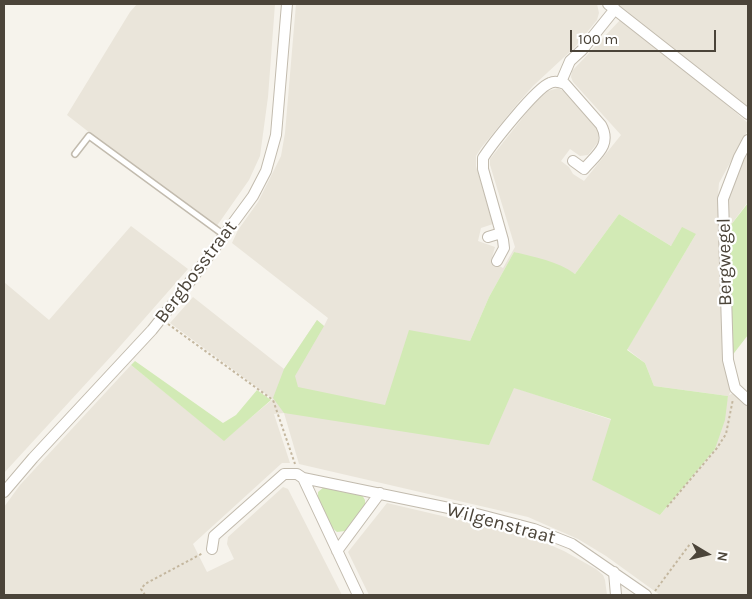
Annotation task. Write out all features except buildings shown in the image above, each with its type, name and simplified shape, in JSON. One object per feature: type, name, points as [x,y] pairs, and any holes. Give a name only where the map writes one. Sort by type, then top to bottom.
[{"type":"street","name":"Bergbosstraat","points":[[4,492],[161,319],[253,196],[273,152],[278,120],[287,4]]},
{"type":"street","points":[[561,82],[570,61],[582,50],[611,6],[748,114]]},
{"type":"street","points":[[497,261],[504,248],[483,170],[483,158],[535,94],[549,83],[561,82],[569,89],[601,124],[605,132],[606,140],[603,146],[584,170],[573,161]]},
{"type":"street","name":"Bergwegel","points":[[735,388],[728,360],[723,199],[736,164],[748,140]]},
{"type":"street","points":[[488,237],[501,233]]},
{"type":"street","points":[[735,388],[748,400]]},
{"type":"street","points":[[212,549],[214,536],[284,474],[300,476],[358,595]]},
{"type":"street","name":"Wilgenstraat","points":[[300,476],[473,513],[534,529],[572,544],[646,595]]},
{"type":"street","points":[[337,551],[380,493]]},
{"type":"street","points":[[614,572],[616,595]]},
{"type":"lane","points":[[75,154],[89,136],[224,235]]},
{"type":"path","points":[[161,319],[273,400],[300,476]]},
{"type":"path","points":[[667,508],[718,448],[726,434],[735,388]]},
{"type":"path","points":[[653,595],[690,544]]},
{"type":"path","points":[[144,595],[141,589],[145,584],[178,565],[212,549]]},
{"type":"shaded area","points":[[137,4],[275,4],[268,97],[260,156],[249,180],[214,230],[67,115],[130,12]]},
{"type":"shaded area","points":[[296,4],[597,4],[599,13],[597,20],[575,47],[533,86],[476,156],[476,166],[493,224],[481,228],[478,241],[495,247],[491,261],[503,268],[515,247],[490,165],[490,159],[535,102],[548,91],[558,88],[563,91],[599,131],[598,142],[588,155],[580,156],[570,149],[561,161],[569,167],[573,174],[584,181],[621,135],[573,82],[571,77],[572,71],[621,19],[748,123],[748,130],[719,183],[718,196],[726,368],[731,390],[729,395],[734,393],[748,405],[748,595],[660,595],[606,556],[578,539],[528,517],[299,464],[284,413],[274,414],[290,463],[282,463],[193,544],[207,572],[234,559],[227,544],[228,537],[283,487],[288,489],[342,595],[4,595],[4,507],[20,485],[131,365],[224,440],[273,399],[170,323],[193,297],[284,369],[317,320],[324,326],[328,318],[232,243],[238,230],[258,202],[281,156],[285,133]],"holes":[[[619,214],[671,246],[696,234],[627,349],[645,363],[654,386],[728,396],[715,449],[660,515],[612,420],[513,387],[470,341],[489,297],[514,252],[575,274]]]},
{"type":"shaded area","points":[[616,4],[748,4],[747,107],[651,31]]},
{"type":"shaded area","points":[[748,153],[748,202],[727,230],[727,199],[739,169]]},
{"type":"shaded area","points":[[131,226],[188,269],[4,473],[4,282],[49,320]]},
{"type":"shaded area","points":[[387,503],[532,537],[564,551],[596,569],[603,575],[607,595],[369,595],[348,552]]},
{"type":"green space","points":[[748,203],[748,335],[731,357],[727,230]]},
{"type":"green space","points":[[619,214],[671,246],[682,227],[696,234],[627,350],[645,363],[654,386],[728,396],[725,420],[715,449],[660,515],[592,480],[611,419],[514,388],[489,445],[284,413],[273,398],[284,369],[317,320],[324,326],[295,376],[298,387],[385,405],[409,330],[470,341],[489,297],[514,252],[554,263],[575,274]]},
{"type":"green space","points":[[135,361],[223,423],[236,415],[257,390],[271,400],[224,441],[131,365]]},
{"type":"green space","points":[[324,487],[362,495],[365,500],[365,505],[345,531],[337,532],[324,514],[319,502],[318,492]]}]
